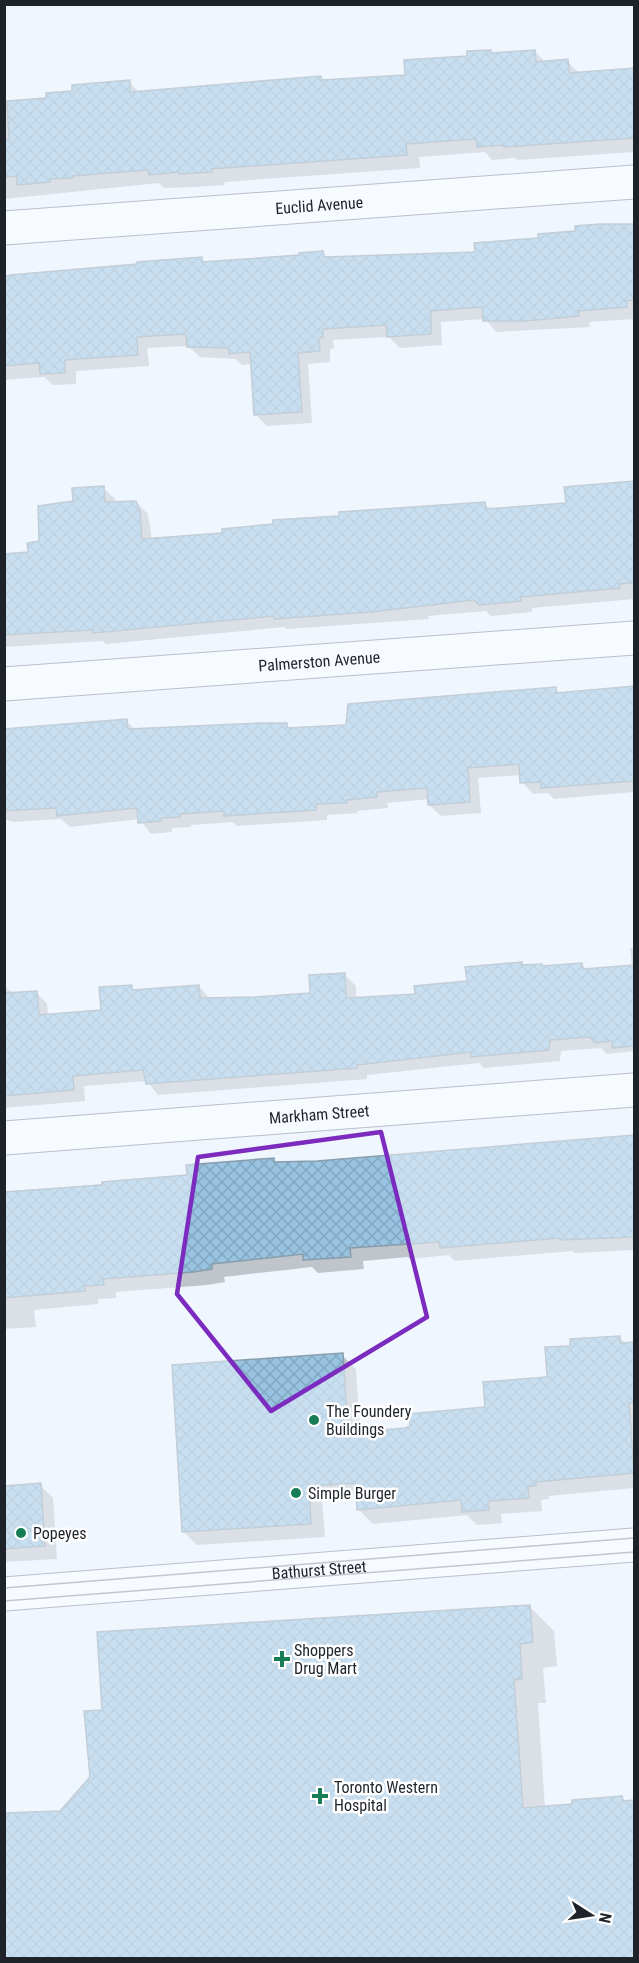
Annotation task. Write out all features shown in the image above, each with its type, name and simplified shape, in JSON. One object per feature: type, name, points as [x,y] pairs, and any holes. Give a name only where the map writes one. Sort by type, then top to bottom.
[{"type":"street","name":"Euclid Avenue","points":[[4,228],[634,182]]},
{"type":"street","name":"Palmerston Avenue","points":[[4,684],[634,638]]},
{"type":"street","name":"Markham Street","points":[[4,1138],[634,1090]]},
{"type":"street","name":"Bathurst Street","points":[[4,1594],[634,1545]]},
{"type":"highlighted area","points":[[381,1132],[427,1317],[271,1411],[177,1294],[198,1157]]},
{"type":"building","points":[[491,50],[491,53],[535,50],[536,62],[568,59],[569,73],[634,68],[634,138],[503,147],[503,145],[477,147],[476,139],[406,144],[407,155],[211,169],[212,172],[149,175],[148,170],[73,176],[73,178],[50,179],[50,182],[17,185],[17,176],[6,177],[4,140],[9,139],[7,101],[46,98],[46,93],[72,91],[72,85],[130,80],[130,92],[321,76],[322,80],[405,75],[404,60],[467,56],[467,51]]},
{"type":"building","points":[[634,224],[634,300],[626,301],[627,307],[578,311],[579,316],[524,321],[483,321],[482,307],[431,311],[431,334],[387,337],[386,325],[323,329],[323,337],[319,338],[320,351],[298,353],[302,412],[254,415],[250,352],[229,354],[228,348],[187,347],[186,334],[137,337],[138,355],[65,360],[65,373],[40,374],[39,363],[4,366],[4,277],[10,275],[202,257],[202,262],[300,255],[299,253],[323,251],[324,257],[475,252],[474,243],[538,238],[538,234],[575,231],[575,226]]},
{"type":"building","points":[[634,481],[634,583],[619,584],[620,588],[521,597],[521,601],[479,605],[474,600],[371,612],[274,619],[274,616],[93,633],[93,630],[4,635],[4,554],[28,552],[27,543],[39,541],[38,506],[73,501],[72,488],[104,486],[105,502],[136,501],[140,512],[142,539],[222,533],[222,529],[273,524],[273,520],[339,516],[339,512],[485,502],[486,509],[566,503],[564,487]]},
{"type":"building","points":[[634,686],[634,781],[541,788],[541,782],[520,783],[519,764],[468,768],[470,802],[428,805],[427,788],[377,792],[377,797],[347,800],[347,803],[316,804],[316,810],[224,816],[224,811],[180,814],[180,817],[138,823],[137,808],[57,816],[56,808],[4,811],[4,729],[127,719],[128,729],[259,723],[287,723],[287,728],[346,725],[348,704],[556,687],[556,693]]},
{"type":"building","points":[[522,962],[522,965],[542,964],[542,966],[582,963],[583,969],[634,965],[634,1046],[612,1048],[612,1041],[595,1043],[590,1037],[550,1040],[549,1050],[471,1057],[471,1052],[357,1065],[357,1068],[146,1084],[143,1070],[73,1076],[74,1090],[4,1096],[4,993],[37,991],[39,1015],[101,1010],[99,987],[132,985],[132,990],[199,985],[200,998],[255,997],[310,993],[309,975],[345,973],[346,998],[365,997],[415,994],[414,986],[467,981],[465,967]]},
{"type":"building","points":[[634,1135],[634,1237],[560,1240],[560,1238],[440,1248],[439,1242],[350,1248],[351,1257],[303,1260],[303,1254],[212,1264],[212,1269],[193,1272],[103,1279],[104,1285],[85,1286],[85,1291],[4,1298],[4,1192],[102,1185],[102,1182],[187,1175],[186,1165],[274,1158],[274,1162],[317,1161]]},
{"type":"building","points":[[620,1336],[620,1343],[634,1342],[634,1403],[629,1403],[634,1473],[536,1482],[536,1486],[528,1486],[529,1498],[488,1501],[489,1510],[462,1512],[461,1500],[357,1510],[355,1483],[309,1486],[311,1524],[182,1532],[172,1365],[343,1353],[348,1433],[405,1428],[410,1426],[409,1414],[485,1407],[483,1382],[547,1377],[545,1347],[570,1346],[570,1339]]},
{"type":"building","points":[[41,1483],[45,1546],[4,1549],[4,1486]]},
{"type":"building","name":"Toronto Western Hospital","points":[[530,1605],[533,1642],[520,1644],[522,1679],[514,1680],[523,1808],[572,1804],[572,1800],[622,1796],[623,1801],[634,1800],[634,1959],[4,1959],[4,1813],[60,1811],[90,1777],[84,1711],[102,1710],[97,1632]]},
{"type":"tram line","points":[[4,1588],[634,1538]]},
{"type":"tram line","points":[[4,1601],[634,1552]]},
{"type":"place","name":"The Foundery Buildings","points":[[314,1420]]},
{"type":"place","name":"Simple Burger","points":[[296,1493]]},
{"type":"place","name":"Popeyes","points":[[21,1533]]},
{"type":"place","name":"Shoppers Drug Mart","points":[[282,1659]]},
{"type":"place","name":"Toronto Western Hospital","points":[[320,1796]]}]
